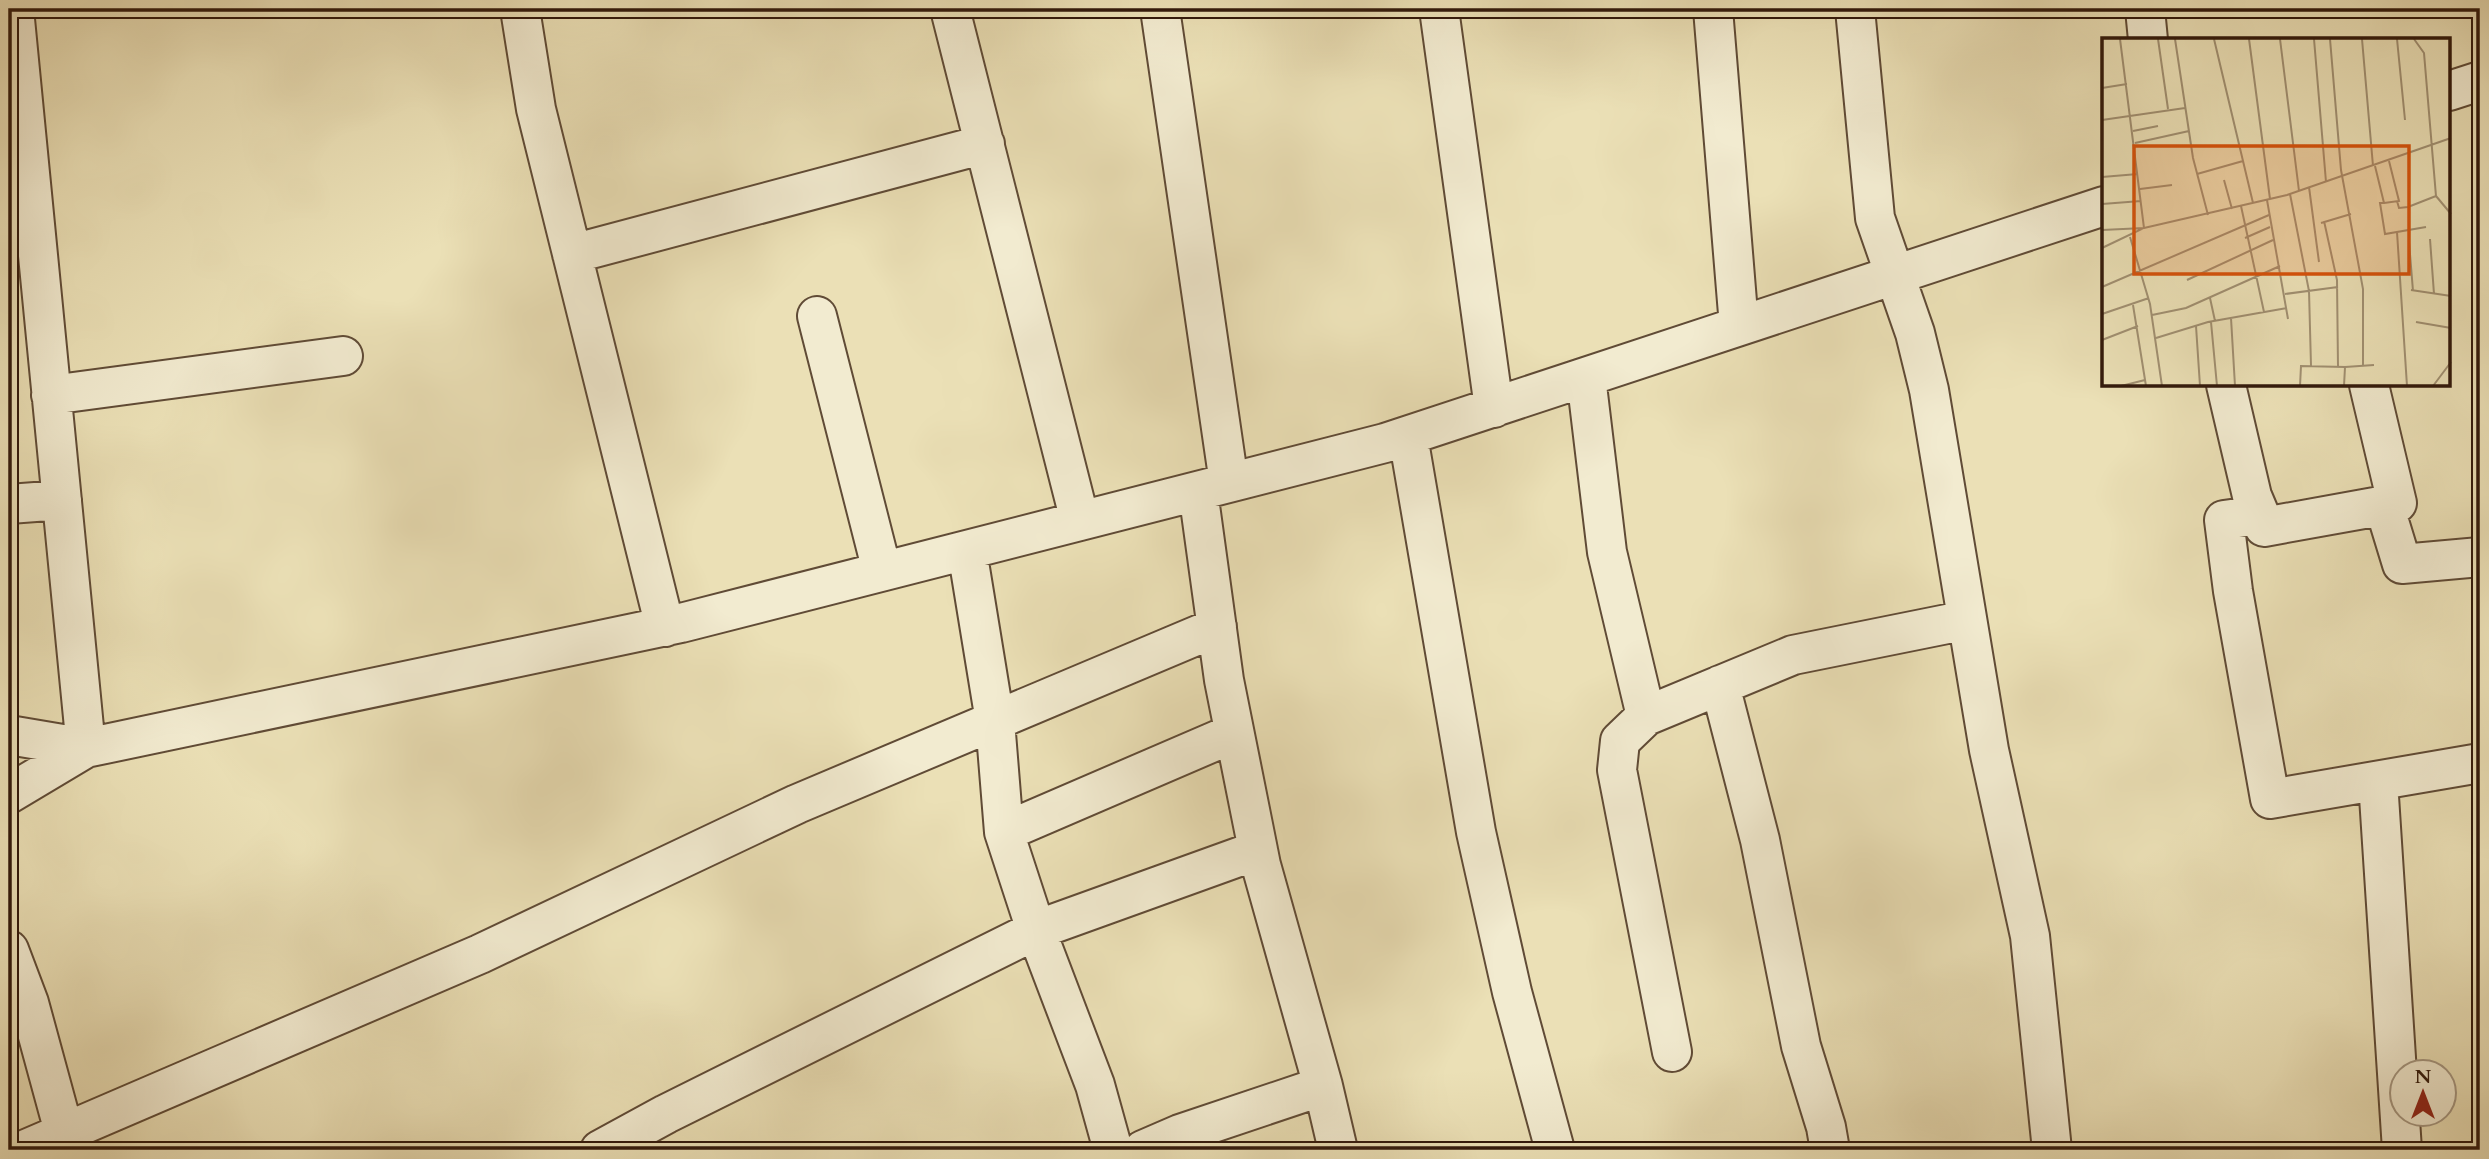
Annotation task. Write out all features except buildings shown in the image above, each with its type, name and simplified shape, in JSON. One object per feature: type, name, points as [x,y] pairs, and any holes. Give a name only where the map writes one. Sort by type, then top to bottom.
[{"type":"street","points":[[14,9],[23,258],[51,395],[86,748]]},
{"type":"street","points":[[520,9],[536,109],[665,627]]},
{"type":"street","points":[[950,9],[1080,521]]},
{"type":"street","points":[[1160,9],[1214,487],[1217,627],[1224,681],[1258,850],[1338,1150]]},
{"type":"street","points":[[1439,9],[1493,408]]},
{"type":"street","points":[[1713,9],[1739,326]]},
{"type":"street","points":[[1855,9],[1875,218],[1915,333],[1929,390],[1989,750],[2030,936],[2052,1150]]},
{"type":"street","points":[[2145,9],[2147,38]]},
{"type":"street","points":[[2450,91],[2480,80]]},
{"type":"street","points":[[572,254],[985,144]]},
{"type":"street","points":[[9,794],[86,748],[665,627],[1385,443],[2102,206]]},
{"type":"street","points":[[817,316],[882,571]]},
{"type":"street","points":[[51,395],[343,356]]},
{"type":"street","points":[[1586,377],[1607,552],[1646,716]]},
{"type":"street","points":[[2226,387],[2252,496],[2264,527],[2397,503],[2369,387]]},
{"type":"street","points":[[1408,436],[1476,832],[1512,992],[1555,1150]]},
{"type":"street","points":[[9,504],[62,500]]},
{"type":"street","points":[[2384,505],[2402,564],[2480,557]]},
{"type":"street","points":[[2260,516],[2224,520],[2233,591],[2270,799],[2480,763]]},
{"type":"street","points":[[967,550],[995,721],[1004,832],[1036,930],[1095,1085],[1113,1150]]},
{"type":"street","points":[[1672,1052],[1617,770],[1620,741],[1646,716],[1793,655],[1967,620]]},
{"type":"street","points":[[24,1150],[66,1142],[480,954],[797,804],[1217,627]]},
{"type":"street","points":[[1720,685],[1760,840],[1801,1046],[1826,1126],[1830,1150]]},
{"type":"street","points":[[1004,832],[1234,733]]},
{"type":"street","points":[[9,735],[86,748]]},
{"type":"street","points":[[2378,781],[2402,1150]]},
{"type":"street","points":[[600,1150],[666,1114],[1036,930],[1258,850]]},
{"type":"street","points":[[9,950],[29,1003],[66,1142]]},
{"type":"street","points":[[1143,1150],[1180,1133],[1323,1086]]}]
